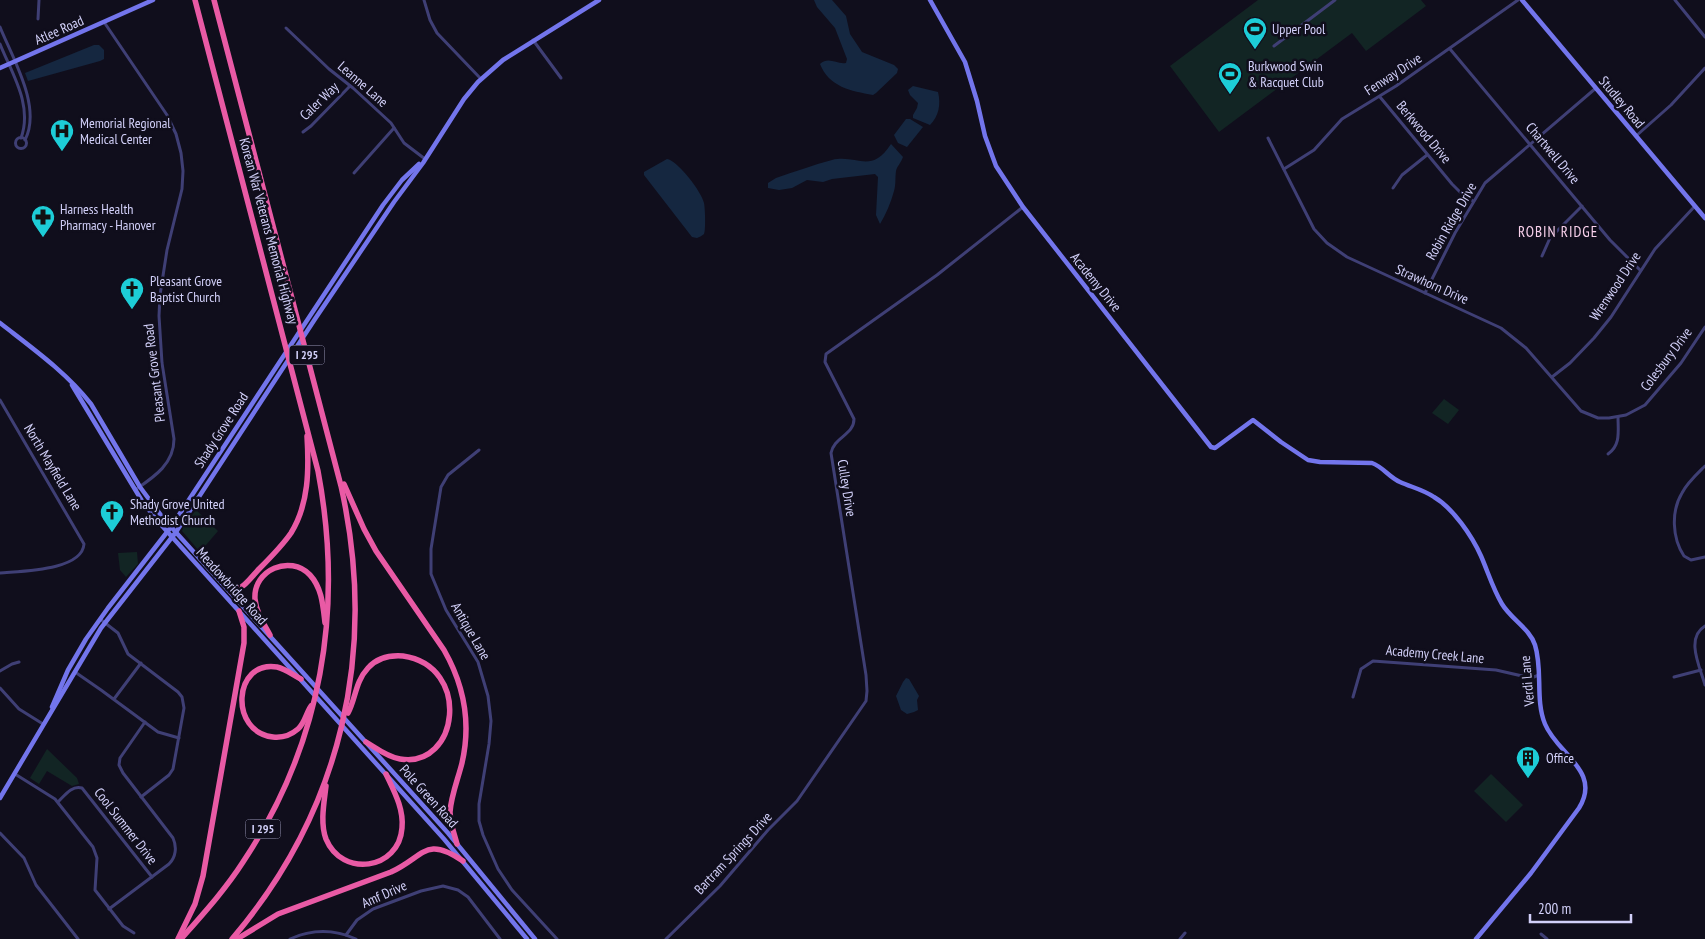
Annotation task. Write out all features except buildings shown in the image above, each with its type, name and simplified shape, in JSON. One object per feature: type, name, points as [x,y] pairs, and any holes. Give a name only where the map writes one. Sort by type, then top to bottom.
[{"type":"highway","name":"Korean War Veterans Memorial Highway","points":[[180,939],[230,881],[264,829],[281,797],[296,760],[314,702],[322,666],[327,631],[330,573],[326,519],[318,471],[195,0]]},
{"type":"highway","name":"Korean War Veterans Memorial Highway","points":[[214,0],[337,468],[350,532],[355,567],[356,595],[355,642],[345,717],[326,778],[309,820],[288,862],[263,900],[232,939]]},
{"type":"highway","points":[[231,592],[241,588],[280,548],[298,521],[305,496],[308,474],[306,422]]},
{"type":"highway","points":[[337,468],[369,538],[444,650],[453,666],[461,689],[466,721],[465,742],[450,812],[457,844]]},
{"type":"highway","points":[[270,635],[257,608],[256,591],[259,582],[265,574],[277,567],[286,565],[300,568],[314,580],[321,596],[327,631]]},
{"type":"highway","points":[[180,939],[195,904],[203,876],[244,643],[244,627],[239,611]]},
{"type":"highway","points":[[345,717],[351,707],[355,690],[361,677],[370,666],[381,659],[397,656],[410,658],[427,666],[437,674],[447,691],[450,712],[446,731],[434,747],[420,757],[405,759],[389,755],[366,742]]},
{"type":"highway","points":[[301,679],[277,667],[259,670],[248,679],[242,691],[241,702],[245,717],[261,733],[270,737],[280,737],[291,734],[300,727],[314,702]]},
{"type":"highway","points":[[326,778],[323,820],[326,840],[340,857],[354,864],[364,865],[381,861],[390,855],[402,834],[400,808],[386,774]]},
{"type":"highway","points":[[238,939],[278,914],[391,872],[428,850],[443,849],[463,860]]},
{"type":"main road","name":"Atlee Road","points":[[0,68],[153,0]]},
{"type":"main road","name":"Shady Grove Road","points":[[0,798],[105,623],[176,532],[315,319],[464,99],[503,60],[600,0]]},
{"type":"main road","name":"Academy Drive","points":[[930,0],[965,62],[987,145],[996,166],[1023,207],[1211,447],[1215,448],[1253,420],[1305,459],[1320,462]]},
{"type":"main road","name":"Studley Road","points":[[1522,0],[1705,218]]},
{"type":"main road","name":"Shady Grove Road","points":[[45,722],[68,670],[100,619],[171,527],[395,189],[425,159]]},
{"type":"main road","points":[[347,259],[353,263]]},
{"type":"main road","name":"Meadowbridge Road","points":[[0,323],[69,379],[92,404],[140,486],[156,509],[303,672]]},
{"type":"main road","name":"Meadowbridge Road","points":[[69,379],[147,508],[301,679]]},
{"type":"main road","name":"Verdi Lane","points":[[1320,462],[1372,463],[1379,466],[1395,480],[1434,496],[1447,506],[1480,554],[1506,611],[1529,634],[1534,642],[1539,675],[1541,709],[1546,726],[1552,738],[1580,771],[1586,786],[1586,796],[1579,808],[1531,873],[1476,939]]},
{"type":"main road","name":"Pole Green Road","points":[[303,672],[457,844],[535,939]]},
{"type":"main road","name":"Pole Green Road","points":[[301,679],[463,860],[526,939]]},
{"type":"street","points":[[38,19],[40,0]]},
{"type":"street","points":[[424,0],[430,20],[437,33],[482,80]]},
{"type":"street","points":[[1274,46],[1335,0]]},
{"type":"street","name":"Fenway Drive","points":[[1284,169],[1314,150],[1342,120],[1450,49],[1518,0]]},
{"type":"street","points":[[1675,0],[1705,37]]},
{"type":"street","name":"Pleasant Grove Road","points":[[104,22],[167,115],[176,134],[182,162],[182,190],[167,250],[160,295],[159,316],[160,352],[174,439],[173,449],[164,468],[135,490]]},
{"type":"street","points":[[0,27],[28,94],[31,109],[30,132],[25,140],[25,147],[18,148],[15,142],[21,138],[25,124],[24,107],[20,92],[0,44]]},
{"type":"street","name":"Leanne Lane","points":[[286,28],[394,128],[404,143],[425,159]]},
{"type":"street","points":[[533,40],[561,78]]},
{"type":"street","name":"Chartwell Drive","points":[[1450,49],[1624,256],[1640,270]]},
{"type":"street","points":[[1636,136],[1671,105],[1705,68]]},
{"type":"street","name":"Caler Way","points":[[303,132],[350,86]]},
{"type":"street","name":"Robin Ridge Drive","points":[[1425,293],[1437,266],[1485,183],[1596,88]]},
{"type":"street","name":"Berkwood Drive","points":[[1380,96],[1456,188],[1473,201]]},
{"type":"street","points":[[354,172],[394,128]]},
{"type":"street","points":[[21,138],[25,140]]},
{"type":"street","name":"Strawhorn Drive","points":[[1268,138],[1310,222],[1327,243],[1347,257],[1501,328],[1526,348],[1572,402],[1586,414],[1602,419],[1618,417]]},
{"type":"street","points":[[1392,188],[1402,175],[1427,154]]},
{"type":"street","points":[[1542,256],[1550,238],[1582,206]]},
{"type":"street","name":"Wrenwood Drive","points":[[1552,377],[1579,354],[1611,317],[1640,270],[1665,238],[1696,206]]},
{"type":"street","name":"Culley Drive","points":[[813,779],[864,704],[867,695],[858,622],[831,453],[835,443],[852,428],[854,419],[825,362],[825,356],[937,275],[1023,207]]},
{"type":"street","name":"Colesbury Drive","points":[[1618,417],[1634,412],[1649,401],[1686,356],[1705,327]]},
{"type":"street","name":"North Mayfield Lane","points":[[0,400],[79,534],[84,547],[77,556],[58,566],[0,573]]},
{"type":"street","points":[[1608,454],[1618,442],[1618,417]]},
{"type":"street","name":"Antique Lane","points":[[479,450],[448,475],[444,482],[434,529],[430,568],[441,600],[478,662],[488,696],[491,721],[489,744],[478,804],[479,820],[483,835],[498,868],[512,890],[556,937],[551,939]]},
{"type":"street","points":[[1705,466],[1682,492],[1677,503],[1674,523],[1679,547],[1684,556],[1689,560],[1705,557]]},
{"type":"street","points":[[100,619],[116,631],[126,652],[178,692],[182,698],[184,708],[172,771],[142,797]]},
{"type":"street","points":[[1705,626],[1697,633],[1695,640],[1705,685]]},
{"type":"street","name":"Academy Creek Lane","points":[[1353,698],[1361,669],[1373,661],[1496,670],[1531,678],[1539,675]]},
{"type":"street","points":[[0,671],[19,662]]},
{"type":"street","points":[[114,699],[141,663]]},
{"type":"street","points":[[1674,677],[1701,670]]},
{"type":"street","points":[[75,672],[161,734],[179,738]]},
{"type":"street","points":[[0,688],[19,709],[45,722]]},
{"type":"street","points":[[109,909],[161,872],[173,861],[176,852],[176,844],[171,834],[123,773],[119,763],[120,758],[145,722]]},
{"type":"street","points":[[15,774],[58,802],[95,850],[97,862],[95,888],[125,928],[134,933]]},
{"type":"street","name":"Bartram Springs Drive","points":[[666,939],[720,886],[768,830],[798,801],[813,779]]},
{"type":"street","name":"Cool Summer Drive","points":[[58,802],[73,788],[82,788],[152,877]]},
{"type":"street","points":[[0,833],[24,858],[36,885],[78,939]]},
{"type":"street","name":"Amf Drive","points":[[346,935],[357,920],[373,909],[421,891],[438,886],[448,886],[468,897],[502,939]]},
{"type":"street","points":[[290,939],[318,931],[346,935],[356,939]]},
{"type":"street","points":[[1180,939],[1185,933]]},
{"type":"street","points":[[1541,934],[1547,939]]},
{"type":"green space","name":"Burkwood Swin & Racquet Club","points":[[1258,0],[1421,0],[1426,6],[1366,51],[1352,33],[1219,132],[1170,66]]},
{"type":"green space","points":[[1444,399],[1459,410],[1448,424],[1432,413]]},
{"type":"green space","points":[[196,510],[218,531],[200,552],[182,531]]},
{"type":"green space","points":[[137,552],[138,564],[126,577],[120,570],[118,553]]},
{"type":"green space","points":[[47,749],[77,778],[79,784],[72,786],[47,771],[39,784],[30,778]]},
{"type":"green space","points":[[1491,774],[1523,805],[1506,822],[1474,791]]},
{"type":"water","points":[[814,0],[832,0],[846,16],[850,34],[862,52],[894,65],[898,69],[897,73],[873,95],[842,87],[824,72],[820,64],[823,62],[846,63],[847,59],[835,28],[817,7]]},
{"type":"water","points":[[94,45],[99,45],[104,50],[104,59],[28,81],[25,73]]},
{"type":"water","points":[[913,86],[938,92],[938,110],[930,125],[913,118],[918,103],[908,90]]},
{"type":"water","points":[[906,119],[910,119],[923,127],[907,147],[898,143],[894,135]]},
{"type":"water","points":[[891,144],[903,157],[896,171],[895,186],[891,199],[880,224],[876,215],[878,177],[875,174],[832,179],[823,182],[807,180],[792,188],[779,190],[768,188],[768,183],[776,178],[832,160],[870,161],[877,159]]},
{"type":"water","points":[[667,159],[683,170],[704,203],[705,232],[697,238],[692,237],[644,175],[644,172]]},
{"type":"water","points":[[906,678],[909,679],[919,696],[917,700],[918,710],[907,714],[901,710],[896,696]]},
{"type":"place","name":"Upper Pool","points":[[1255,50]]},
{"type":"place","name":"Burkwood Swin & Racquet Club","points":[[1230,95]]},
{"type":"place","name":"Memorial Regional Medical Center","points":[[62,152]]},
{"type":"place","name":"Harness Health Pharmacy - Hanover","points":[[43,238]]},
{"type":"place","name":"Pleasant Grove Baptist Church","points":[[132,310]]},
{"type":"place","name":"Shady Grove United Methodist Church","points":[[112,533]]},
{"type":"place","name":"Office","points":[[1528,779]]},
{"type":"district","name":"ROBIN RIDGE","points":[[1558,232]]}]
